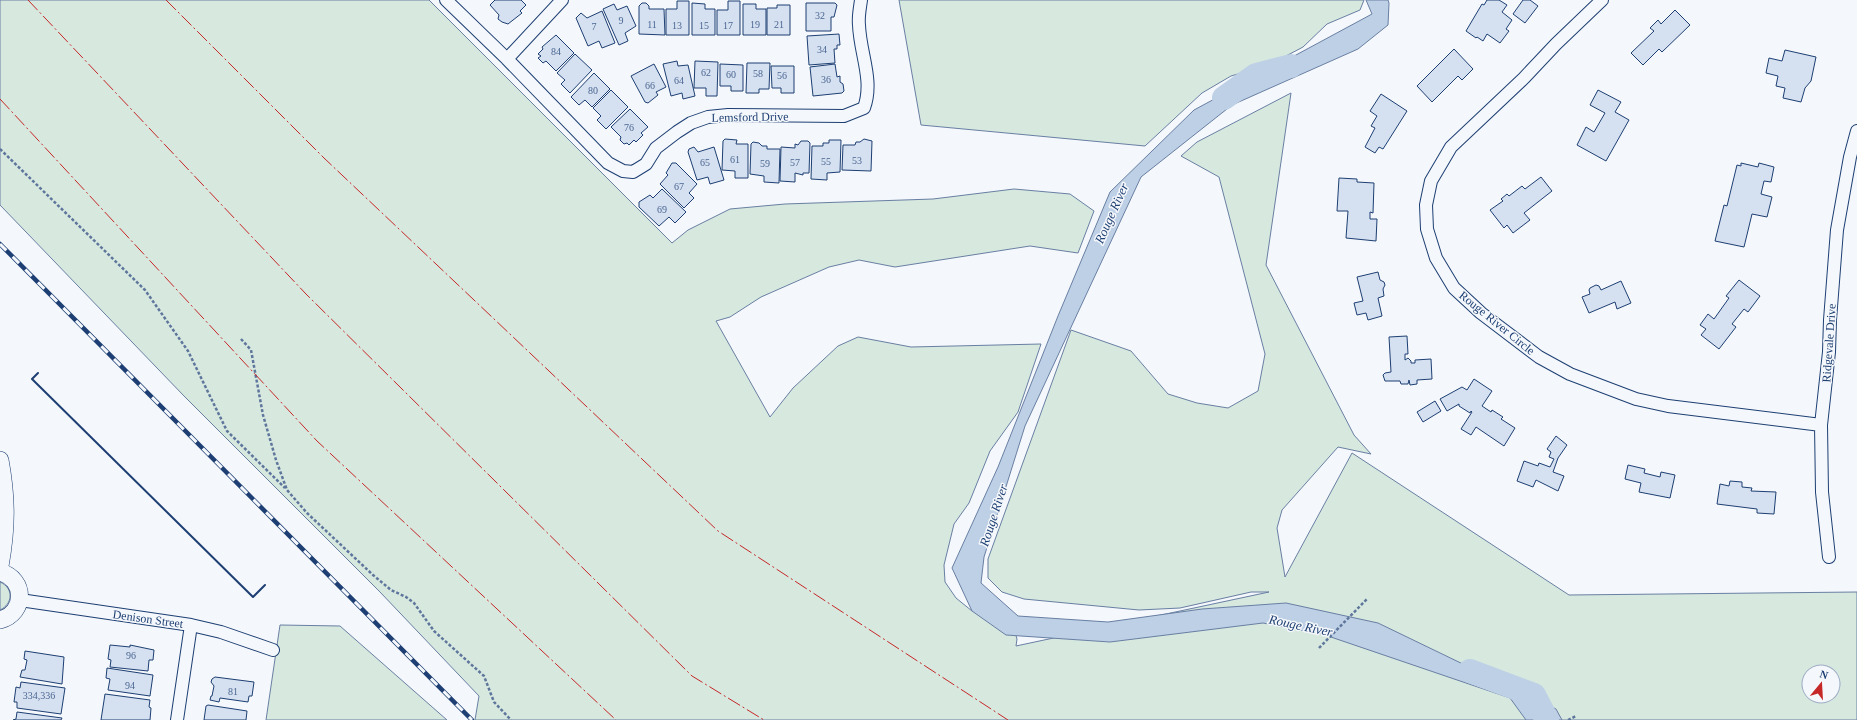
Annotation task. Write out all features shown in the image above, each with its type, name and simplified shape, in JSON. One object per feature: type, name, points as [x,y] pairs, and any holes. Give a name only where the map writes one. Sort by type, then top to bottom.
[{"type":"street","name":"Lemsford Drive","points":[[446,0],[608,163],[623,171],[633,172],[646,164],[656,148],[677,132],[691,123],[708,116],[844,116],[864,108],[868,97],[869,82],[858,25],[861,0]]},
{"type":"street","points":[[506,59],[562,0]]},
{"type":"street","name":"Rouge River Circle","points":[[1602,0],[1556,44],[1524,78],[1451,147],[1431,181],[1426,206],[1427,229],[1436,258],[1454,288],[1481,313],[1539,357],[1570,374],[1636,399],[1668,406],[1821,425]]},
{"type":"street","name":"Ridgevale Drive","points":[[1829,557],[1822,492],[1821,425],[1829,352],[1830,320],[1838,230],[1850,157],[1857,131]]},
{"type":"street","points":[[0,460],[6,506],[5,538],[0,566]]},
{"type":"street","points":[[0,572],[7,574],[18,585],[20,592],[20,600],[13,614],[0,620]]},
{"type":"street","name":"Denison Street","points":[[20,600],[191,625],[221,632],[273,650]]},
{"type":"street","points":[[177,720],[191,625]]},
{"type":"path","points":[[0,149],[145,290],[188,351],[227,431],[287,490],[307,513],[373,575],[391,590],[406,597],[414,603],[429,625],[442,640],[484,676],[494,702],[511,720]]},
{"type":"path","points":[[241,339],[251,350],[263,415],[276,460],[287,490]]},
{"type":"path","points":[[1319,648],[1367,599]]},
{"type":"path","points":[[1568,720],[1576,716]]},
{"type":"shaded area","points":[[0,0],[429,0],[672,243],[688,230],[730,209],[785,204],[933,199],[1014,189],[1070,194],[1094,211],[1078,253],[1030,246],[895,267],[859,260],[829,267],[761,297],[730,317],[716,321],[770,417],[793,388],[838,346],[858,337],[911,347],[1041,344],[1018,412],[990,451],[969,503],[954,524],[944,565],[945,582],[956,598],[972,611],[1012,622],[1017,639],[1016,646],[1269,592],[1251,592],[1180,608],[1139,610],[1024,599],[1002,592],[988,578],[988,559],[1071,330],[1131,351],[1168,394],[1197,403],[1228,408],[1258,391],[1265,354],[1219,177],[1181,156],[1197,142],[1291,93],[1266,265],[1354,435],[1371,454],[1338,447],[1282,510],[1277,528],[1285,577],[1352,453],[1569,595],[1857,592],[1857,720],[475,720],[479,696],[380,592],[184,396],[0,205]]},
{"type":"shaded area","points":[[899,0],[1364,0],[1360,10],[1327,24],[1303,47],[1269,65],[1231,76],[1202,93],[1145,146],[921,125]]},
{"type":"shaded area","points":[[0,582],[8,588],[10,596],[7,604],[0,610]]},
{"type":"shaded area","points":[[280,625],[340,626],[447,720],[266,720]]},
{"type":"water","points":[[1366,0],[1388,0],[1388,25],[1358,49],[1232,105],[1141,177],[1025,426],[984,557],[981,583],[1018,616],[1108,622],[1202,609],[1286,603],[1378,623],[1556,709],[1562,720],[1526,720],[1510,698],[1322,634],[1263,623],[1110,642],[1006,635],[972,611],[952,568],[998,467],[1058,316],[1110,192],[1194,110],[1372,14]]},
{"type":"building","points":[[495,0],[521,0],[526,5],[520,11],[522,13],[508,24],[498,19],[499,15],[490,5]]},
{"type":"building","points":[[1487,0],[1499,0],[1507,5],[1502,12],[1512,20],[1506,29],[1509,31],[1500,43],[1487,34],[1483,41],[1466,31],[1482,4],[1484,5]]},
{"type":"building","points":[[1523,0],[1530,0],[1538,6],[1525,23],[1513,14]]},
{"type":"building","points":[[677,1],[689,1],[689,35],[666,35],[666,9],[677,9]]},
{"type":"building","points":[[728,1],[740,1],[740,35],[717,35],[717,10],[728,10]]},
{"type":"building","points":[[642,3],[646,3],[649,6],[649,9],[664,9],[665,35],[639,34],[639,6]]},
{"type":"building","points":[[692,3],[705,4],[705,9],[715,9],[715,35],[692,35]]},
{"type":"building","points":[[806,3],[835,3],[837,5],[834,17],[831,17],[831,31],[806,31]]},
{"type":"building","points":[[614,4],[617,10],[627,6],[636,26],[625,33],[628,41],[619,45],[603,9]]},
{"type":"building","points":[[743,4],[756,4],[756,9],[766,9],[766,35],[743,35]]},
{"type":"building","points":[[777,5],[790,5],[790,35],[767,35],[767,8],[777,8]]},
{"type":"building","points":[[1675,10],[1690,25],[1662,52],[1659,49],[1643,65],[1631,53],[1654,31],[1650,28],[1658,20],[1661,24]]},
{"type":"building","points":[[602,11],[615,43],[602,48],[599,41],[588,46],[576,18],[581,13],[587,18]]},
{"type":"building","points":[[839,34],[840,45],[837,45],[837,49],[834,49],[835,63],[809,65],[807,36]]},
{"type":"building","points":[[556,35],[574,53],[556,71],[546,61],[543,63],[538,58],[541,56],[538,54],[543,49],[542,47]]},
{"type":"building","points":[[1454,49],[1473,69],[1462,80],[1458,76],[1432,102],[1417,86]]},
{"type":"building","points":[[1785,50],[1816,57],[1811,81],[1805,88],[1801,102],[1783,98],[1785,88],[1776,86],[1778,76],[1766,73],[1769,58],[1782,61]]},
{"type":"building","points":[[575,54],[592,70],[570,93],[561,84],[565,80],[557,73]]},
{"type":"building","points":[[677,61],[678,66],[688,65],[695,96],[683,99],[682,93],[671,96],[663,64]]},
{"type":"building","points":[[695,61],[718,62],[717,96],[706,96],[706,88],[694,88]]},
{"type":"building","points":[[747,63],[770,63],[769,89],[759,89],[759,93],[746,93]]},
{"type":"building","points":[[654,64],[666,87],[656,92],[658,95],[648,103],[645,102],[631,76]]},
{"type":"building","points":[[720,64],[743,65],[743,91],[731,91],[731,86],[720,86]]},
{"type":"building","points":[[835,64],[837,77],[840,76],[840,82],[843,84],[844,91],[842,93],[813,96],[810,67]]},
{"type":"building","points":[[771,66],[794,66],[794,93],[781,93],[781,88],[772,88]]},
{"type":"building","points":[[594,73],[610,89],[592,107],[585,100],[579,105],[571,97]]},
{"type":"building","points":[[611,90],[628,107],[606,129],[597,120],[601,116],[593,108]]},
{"type":"building","points":[[1598,90],[1621,102],[1615,112],[1629,120],[1606,161],[1577,145],[1586,127],[1594,132],[1605,113],[1590,105]]},
{"type":"building","points":[[1381,94],[1407,111],[1383,149],[1379,147],[1375,153],[1365,147],[1375,128],[1371,126],[1377,116],[1370,111]]},
{"type":"building","points":[[630,109],[648,127],[641,133],[643,135],[636,142],[634,140],[629,145],[627,143],[624,144],[620,140],[621,137],[611,127]]},
{"type":"building","points":[[725,139],[737,140],[736,144],[748,144],[748,178],[735,178],[735,171],[722,170],[723,141]]},
{"type":"building","points":[[864,139],[872,141],[871,171],[842,170],[843,145],[855,145],[856,142],[860,142]]},
{"type":"building","points":[[829,140],[841,140],[840,172],[827,173],[827,180],[811,179],[812,146],[823,146],[823,143],[829,143]]},
{"type":"building","points":[[801,141],[808,141],[810,143],[809,173],[803,173],[803,175],[795,173],[795,182],[780,181],[781,147],[795,148],[795,144],[798,145]]},
{"type":"building","points":[[753,142],[759,143],[762,146],[767,146],[767,149],[780,149],[779,183],[764,182],[764,176],[750,174],[751,144]]},
{"type":"building","points":[[694,147],[698,152],[714,147],[724,180],[710,184],[708,177],[697,180],[688,152],[689,149]]},
{"type":"building","points":[[672,163],[676,163],[697,184],[689,193],[694,198],[684,208],[660,184],[668,175],[666,173]]},
{"type":"building","points":[[1741,163],[1758,167],[1759,163],[1774,167],[1771,182],[1764,181],[1761,194],[1772,197],[1767,217],[1752,214],[1744,247],[1715,241],[1724,205],[1727,206],[1737,165],[1741,166]]},
{"type":"building","points":[[1541,177],[1552,191],[1524,213],[1530,220],[1513,233],[1507,225],[1504,228],[1490,210],[1503,201],[1501,199],[1507,194],[1509,196],[1522,186],[1525,189]]},
{"type":"building","points":[[1339,178],[1357,179],[1357,182],[1374,183],[1373,213],[1370,212],[1370,219],[1377,219],[1376,241],[1346,238],[1348,211],[1337,211]]},
{"type":"building","points":[[662,189],[686,212],[675,223],[669,217],[659,226],[639,207],[639,202],[650,195],[653,198]]},
{"type":"building","points":[[1378,272],[1380,280],[1384,282],[1385,285],[1383,289],[1384,296],[1378,298],[1382,316],[1368,320],[1366,313],[1357,315],[1354,303],[1363,301],[1357,277]]},
{"type":"building","points":[[1739,280],[1760,296],[1748,312],[1744,309],[1732,324],[1736,327],[1719,349],[1701,335],[1706,329],[1700,325],[1708,314],[1714,319],[1729,298],[1726,296]]},
{"type":"building","points":[[1621,281],[1631,303],[1617,309],[1615,302],[1589,313],[1582,297],[1590,294],[1590,288],[1596,285],[1599,286],[1601,290]]},
{"type":"building","points":[[1407,336],[1408,354],[1405,354],[1405,360],[1408,358],[1411,363],[1415,363],[1415,360],[1431,359],[1432,379],[1417,380],[1417,384],[1410,385],[1409,380],[1408,384],[1401,384],[1400,381],[1385,381],[1383,375],[1391,372],[1389,337]]},
{"type":"building","points":[[1474,379],[1492,391],[1482,406],[1503,417],[1501,419],[1515,428],[1504,446],[1476,427],[1471,435],[1461,429],[1472,412],[1471,411],[1470,413],[1459,406],[1459,404],[1447,411],[1440,399],[1462,387],[1467,390]]},
{"type":"building","points":[[1435,401],[1441,411],[1423,422],[1417,412]]},
{"type":"building","points":[[1556,436],[1567,445],[1558,458],[1553,472],[1564,476],[1558,491],[1536,480],[1533,487],[1517,481],[1524,461],[1538,466],[1539,463],[1550,467],[1554,459],[1549,457],[1551,452],[1547,449]]},
{"type":"building","points":[[1628,465],[1645,469],[1644,473],[1660,477],[1661,472],[1675,475],[1670,498],[1639,492],[1641,483],[1625,479]]},
{"type":"building","points":[[1730,481],[1742,482],[1742,487],[1752,488],[1751,491],[1776,492],[1774,514],[1757,513],[1757,509],[1717,504],[1720,484],[1729,486]]},
{"type":"building","points":[[110,645],[130,647],[130,645],[154,650],[153,660],[149,660],[148,671],[110,667],[111,660],[108,659]]},
{"type":"building","points":[[25,651],[64,657],[62,684],[20,677],[22,670],[25,670],[27,660],[24,659]]},
{"type":"building","points":[[107,668],[153,675],[150,696],[108,690],[110,679],[106,678]]},
{"type":"building","points":[[215,677],[254,682],[252,696],[249,696],[248,702],[220,698],[219,702],[210,700],[214,686],[211,682]]},
{"type":"building","points":[[21,682],[65,688],[61,714],[17,708],[17,702],[14,702],[16,687],[20,688]]},
{"type":"building","points":[[105,694],[150,700],[150,720],[101,720]]},
{"type":"building","points":[[208,705],[247,711],[246,720],[204,720],[206,706]]},
{"type":"building","points":[[17,712],[62,718],[61,720],[13,720],[16,719]]},
{"type":"waterway","name":"Rouge River","points":[[1224,98],[1256,75],[1291,66]]},
{"type":"waterway","name":"Rouge River","points":[[1470,671],[1534,695],[1547,720]]},
{"type":"railway","points":[[0,244],[472,720]]},
{"type":"wall","points":[[38,373],[32,379],[253,597],[265,585]]},
{"type":"power","points":[[28,0],[306,294],[692,676],[764,720]]},
{"type":"power","points":[[166,0],[324,158],[718,531],[1008,720]]},
{"type":"power","points":[[0,99],[317,441],[616,720]]}]
